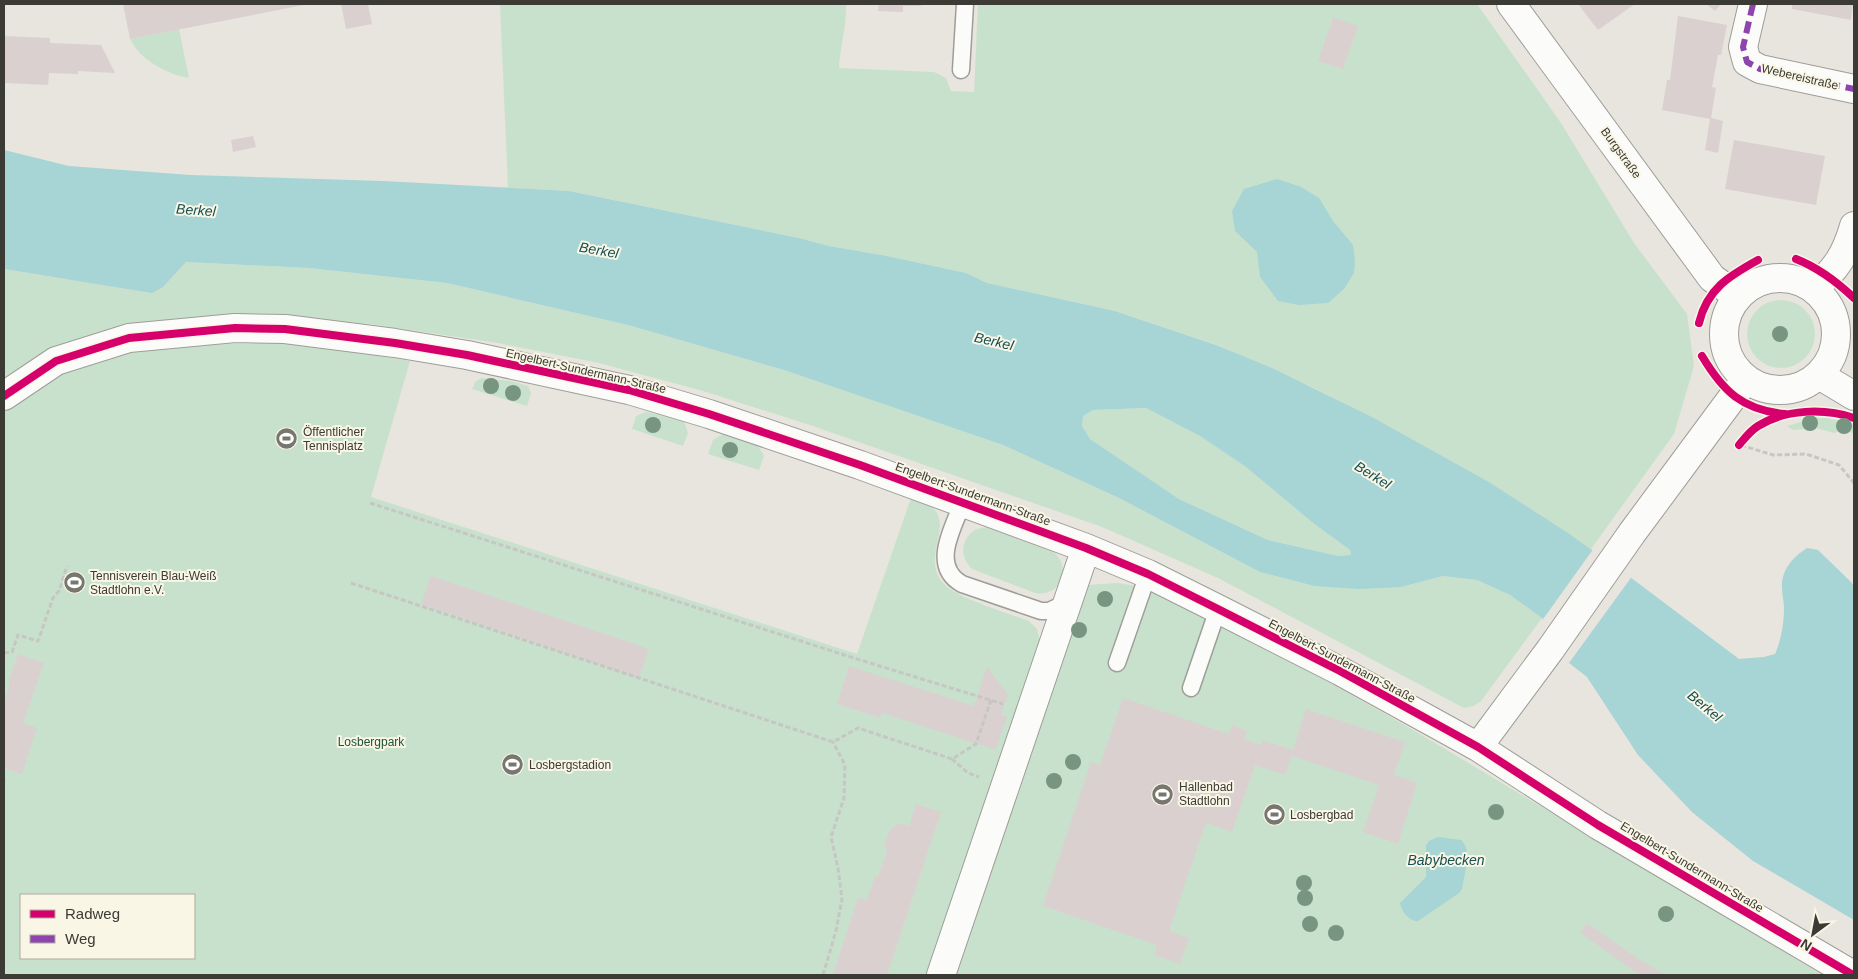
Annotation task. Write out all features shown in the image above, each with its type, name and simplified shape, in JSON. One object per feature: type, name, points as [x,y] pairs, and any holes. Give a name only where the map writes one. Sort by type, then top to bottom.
[{"type":"street","name":"Burgstraße","points":[[1512,4],[1712,278],[1738,296]]},
{"type":"street","name":"Webereistraße","points":[[1753,4],[1743,47],[1746,62],[1760,70],[1854,90]]},
{"type":"street","points":[[1814,288],[1829,276],[1841,261],[1854,226]]},
{"type":"street","points":[[1774,277],[1795,279],[1814,288],[1827,303],[1845,348],[1831,359],[1819,375],[1802,386],[1783,390],[1763,388],[1746,379],[1730,361],[1723,339],[1726,316],[1738,296],[1754,283],[1774,277]]},
{"type":"street","name":"Engelbert-Sundermann-Straße","points":[[4,396],[56,361],[129,338],[235,328],[286,330],[395,343],[468,355],[628,390],[709,414],[784,438],[964,502],[1086,548],[1148,574],[1340,672],[1478,747],[1598,825],[1853,975]]},
{"type":"street","points":[[1819,375],[1854,396]]},
{"type":"street","points":[[1478,747],[1746,379]]},
{"type":"street","points":[[941,975],[1086,548]]},
{"type":"lane","points":[[961,70],[965,4]]},
{"type":"lane","points":[[964,502],[948,543],[945,558],[948,571],[954,579],[962,584],[1041,611],[1049,612],[1066,603]]},
{"type":"lane","points":[[1117,663],[1148,574]]},
{"type":"lane","points":[[1191,688],[1218,609]]},
{"type":"path","points":[[1708,431],[1739,445],[1773,454],[1806,454],[1839,465],[1854,482]]},
{"type":"path","points":[[370,503],[1029,713]]},
{"type":"path","points":[[4,653],[12,652],[18,635],[38,641],[53,598],[59,591],[67,566]]},
{"type":"path","points":[[351,583],[833,742],[845,765],[844,798],[831,837],[842,899],[836,932],[823,975]]},
{"type":"path","points":[[833,742],[858,728],[952,760],[976,744],[991,700]]},
{"type":"green space","points":[[500,4],[846,4],[839,68],[934,72],[946,78],[951,91],[974,92],[978,4],[1477,4],[1561,123],[1634,243],[1687,314],[1694,366],[1674,434],[1591,549],[1489,482],[1314,388],[1217,345],[1115,311],[987,283],[966,273],[569,191],[508,188]]},
{"type":"green space","points":[[179,29],[189,78],[172,73],[147,60],[130,39]]},
{"type":"green space","points":[[186,262],[309,268],[447,283],[628,325],[784,370],[1003,445],[1117,497],[1260,572],[1314,586],[1401,587],[1443,576],[1477,580],[1510,595],[1542,618],[1481,701],[1474,706],[1464,708],[1218,578],[1102,527],[810,425],[703,391],[599,363],[498,343],[370,324],[281,317],[203,318],[4,384],[4,269],[65,279],[163,287]]},
{"type":"green space","points":[[1774,300],[1788,300],[1800,305],[1810,315],[1815,327],[1815,341],[1810,353],[1800,363],[1788,368],[1774,368],[1762,363],[1752,353],[1747,341],[1747,327],[1752,315],[1762,305]]},
{"type":"green space","name":"Losbergpark","points":[[271,343],[309,345],[410,361],[371,497],[857,654],[911,498],[925,503],[935,510],[940,521],[935,566],[944,584],[971,600],[1029,621],[1037,629],[1040,641],[1017,714],[1087,585],[1118,583],[1159,590],[1239,631],[1415,731],[1823,975],[4,975],[4,408],[61,375],[104,358],[151,349],[199,345]]},
{"type":"green space","points":[[482,378],[511,381],[528,386],[531,393],[527,406],[472,389],[476,381]]},
{"type":"green space","points":[[1146,408],[1200,436],[1246,467],[1313,523],[1350,550],[1351,555],[1338,556],[1268,540],[1179,499],[1090,439],[1082,426],[1083,416],[1093,410]]},
{"type":"green space","points":[[646,412],[684,421],[688,433],[683,446],[632,429],[636,416]]},
{"type":"green space","points":[[1815,418],[1827,418],[1854,425],[1854,434],[1843,428],[1835,433],[1815,428],[1793,430],[1787,426]]},
{"type":"green space","points":[[723,434],[757,444],[764,456],[759,470],[708,454],[713,440]]},
{"type":"green space","points":[[987,527],[1053,551],[1059,558],[1063,573],[1057,586],[1052,591],[1035,593],[972,569],[965,560],[964,543],[975,530]]},
{"type":"water","name":"Berkel","points":[[4,150],[69,166],[190,175],[383,181],[569,191],[966,273],[987,283],[1115,311],[1216,345],[1272,368],[1372,417],[1489,482],[1568,533],[1739,659],[1775,654],[1783,626],[1782,581],[1786,570],[1793,560],[1807,548],[1818,550],[1852,583],[1854,588],[1854,920],[1753,861],[1692,812],[1638,755],[1587,677],[1569,663],[1542,618],[1510,595],[1477,580],[1443,576],[1401,587],[1359,589],[1314,586],[1260,572],[1117,497],[1003,445],[784,370],[628,325],[447,283],[309,268],[186,262],[163,287],[152,293],[4,269]],"holes":[[[1146,408],[1200,436],[1246,467],[1313,523],[1350,550],[1351,555],[1338,556],[1268,540],[1179,499],[1090,439],[1082,426],[1083,416],[1093,410]]]},
{"type":"water","points":[[1277,179],[1301,187],[1319,198],[1333,221],[1353,245],[1354,273],[1344,289],[1328,303],[1299,305],[1278,301],[1260,277],[1257,252],[1235,231],[1232,211],[1244,189]]},
{"type":"water","name":"Babybecken","points":[[1438,837],[1461,840],[1465,844],[1467,863],[1462,889],[1418,921],[1415,921],[1406,915],[1400,903],[1426,877],[1426,845],[1429,841]]},
{"type":"pier","points":[[1594,548],[1633,575],[1569,663],[1564,660],[1541,622]]},
{"type":"building","points":[[123,4],[304,4],[304,5],[130,39]]},
{"type":"building","points":[[341,4],[368,4],[372,24],[346,29]]},
{"type":"building","points":[[879,4],[921,4],[921,6],[903,6],[903,12],[878,11]]},
{"type":"building","points":[[1578,4],[1635,4],[1598,30]]},
{"type":"building","points":[[1706,4],[1721,4],[1715,11]]},
{"type":"building","points":[[1792,4],[1853,4],[1851,20],[1792,9]]},
{"type":"building","points":[[1678,16],[1727,25],[1721,55],[1718,55],[1712,87],[1716,88],[1711,118],[1723,121],[1718,153],[1705,150],[1710,119],[1662,110],[1667,80],[1670,80]]},
{"type":"building","points":[[1333,17],[1358,26],[1343,69],[1318,61]]},
{"type":"building","points":[[4,36],[50,38],[50,43],[101,45],[115,73],[78,71],[78,74],[49,73],[48,85],[4,83]]},
{"type":"building","points":[[253,136],[256,147],[233,152],[231,140]]},
{"type":"building","points":[[1734,140],[1825,156],[1816,205],[1725,189]]},
{"type":"building","points":[[431,576],[649,649],[639,678],[421,604]]},
{"type":"building","points":[[18,654],[44,663],[23,723],[37,728],[22,774],[4,768],[4,702]]},
{"type":"building","points":[[849,666],[974,706],[987,666],[1008,695],[1001,715],[1007,716],[996,750],[882,713],[880,718],[837,704]]},
{"type":"building","name":"Hallenbad Stadtlohn","points":[[1123,698],[1229,734],[1232,725],[1247,731],[1244,739],[1261,745],[1262,740],[1293,750],[1306,709],[1405,742],[1394,775],[1417,783],[1398,844],[1363,832],[1379,785],[1292,756],[1285,775],[1255,765],[1232,832],[1206,823],[1169,931],[1189,938],[1180,964],[1154,955],[1157,945],[1043,906],[1091,762],[1100,765]]},
{"type":"building","points":[[916,804],[941,812],[887,975],[833,975],[858,898],[867,900],[875,876],[878,877],[887,852],[884,846],[890,829],[901,823],[909,826]]},
{"type":"building","points":[[1587,923],[1637,958],[1666,975],[1640,975],[1580,933]]},
{"type":"marked path","points":[[1753,4],[1743,47],[1747,62],[1760,69],[1854,89]]},
{"type":"cycle path","points":[[1796,259],[1812,266],[1827,276],[1854,298]]},
{"type":"cycle path","points":[[1699,323],[1703,311],[1714,292],[1729,278],[1758,260]]},
{"type":"cycle path","points":[[4,396],[56,361],[129,338],[235,328],[285,329],[395,343],[467,355],[629,390],[709,414],[860,465],[1086,548],[1148,574],[1340,671],[1478,747],[1598,825],[1853,975]]},
{"type":"cycle path","points":[[1702,356],[1726,389],[1735,397],[1757,408],[1785,414]]},
{"type":"cycle path","points":[[1739,445],[1755,428],[1780,416],[1793,413],[1818,412],[1854,418]]},
{"type":"place","name":"Öffentlicher Tennisplatz","points":[[287,439]]},
{"type":"place","name":"Tennisverein Blau-Weiß Stadtlohn e.V.","points":[[74,583]]},
{"type":"place","name":"Losbergstadion","points":[[513,765]]},
{"type":"place","name":"Hallenbad Stadtlohn","points":[[1163,794]]},
{"type":"place","name":"Losbergbad","points":[[1274,815]]}]
